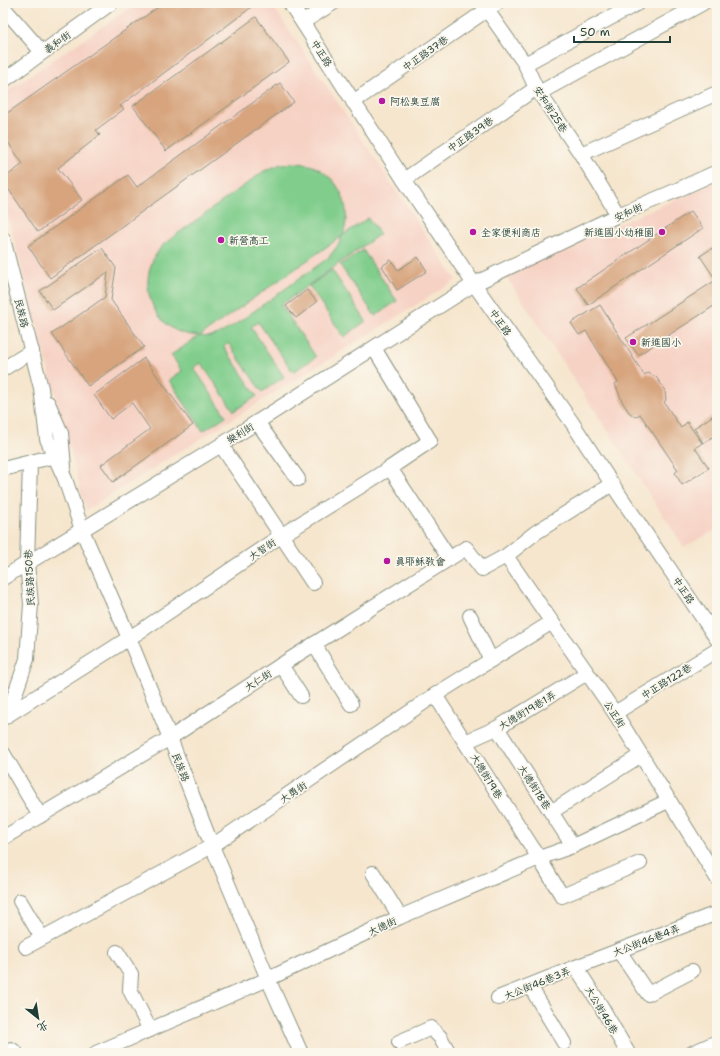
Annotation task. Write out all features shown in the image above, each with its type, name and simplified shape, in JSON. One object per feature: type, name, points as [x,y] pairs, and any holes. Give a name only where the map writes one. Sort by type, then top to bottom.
[{"type":"street","name":"義和街","points":[[3,81],[111,3]]},
{"type":"street","name":"中正路","points":[[290,3],[404,180],[474,284],[571,421],[717,639]]},
{"type":"street","points":[[303,22],[333,3]]},
{"type":"street","points":[[525,64],[638,3]]},
{"type":"street","name":"中正路39巷","points":[[404,180],[538,90],[703,3]]},
{"type":"street","name":"安和街25巷","points":[[489,5],[525,64],[538,90],[581,154],[618,215]]},
{"type":"street","name":"中正路37巷","points":[[353,102],[489,5]]},
{"type":"street","points":[[3,7],[42,52]]},
{"type":"street","points":[[581,154],[717,93]]},
{"type":"street","name":"安和街","points":[[474,284],[618,215],[717,172]]},
{"type":"street","name":"民族路","points":[[3,239],[41,388],[47,439],[65,479],[82,530],[129,638],[212,846],[301,1053]]},
{"type":"street","name":"樂利街","points":[[3,578],[222,444],[474,284]]},
{"type":"street","name":"大智街","points":[[3,718],[129,638],[282,535],[390,468],[430,441],[374,348]]},
{"type":"street","points":[[3,369],[32,351]]},
{"type":"street","name":"民族路","points":[[41,388],[61,433],[65,479]]},
{"type":"street","points":[[257,422],[298,479]]},
{"type":"street","points":[[222,444],[313,583]]},
{"type":"street","points":[[3,469],[55,456]]},
{"type":"street","name":"民族路150巷","points":[[3,710],[13,700],[27,659],[31,604],[26,564],[30,462]]},
{"type":"street","points":[[390,468],[449,558]]},
{"type":"street","points":[[506,556],[535,533],[612,484]]},
{"type":"street","name":"大仁街","points":[[3,838],[170,738],[281,665],[466,548],[482,569],[506,556]]},
{"type":"street","name":"公正街","points":[[506,556],[615,713],[717,878]]},
{"type":"street","points":[[470,616],[491,660]]},
{"type":"street","name":"大勇街","points":[[26,947],[212,846],[435,695],[552,622]]},
{"type":"street","points":[[314,644],[351,704]]},
{"type":"street","name":"中正路122巷","points":[[615,713],[717,650]]},
{"type":"street","points":[[281,665],[300,696]]},
{"type":"street","name":"大德街19巷1弄","points":[[465,742],[497,728],[587,673]]},
{"type":"street","name":"大德街19巷","points":[[435,695],[562,896],[640,863]]},
{"type":"street","name":"大德街18巷","points":[[497,728],[573,846]]},
{"type":"street","points":[[3,753],[40,816]]},
{"type":"street","points":[[551,812],[641,755]]},
{"type":"street","name":"大德街","points":[[96,1053],[268,979],[400,917],[539,858],[573,846],[668,801]]},
{"type":"street","points":[[373,873],[400,917]]},
{"type":"street","points":[[20,901],[42,938]]},
{"type":"street","name":"大公街46巷4弄","points":[[576,967],[717,914]]},
{"type":"street","points":[[619,951],[648,994],[692,971]]},
{"type":"street","points":[[117,952],[131,974],[130,990],[150,1030]]},
{"type":"street","name":"大公街46巷3弄","points":[[498,998],[576,967]]},
{"type":"street","name":"大公街46巷","points":[[576,967],[601,1006],[628,1053]]},
{"type":"street","points":[[530,986],[564,1043]]},
{"type":"street","points":[[399,1042],[431,1028],[440,1037],[449,1053]]},
{"type":"street","points":[[692,1053],[717,1042]]},
{"type":"street","points":[[3,1052],[11,1049],[16,1053]]},
{"type":"shaded area","name":"新營高工","points":[[137,3],[271,3],[456,280],[86,510],[3,199],[3,94]]},
{"type":"shaded area","name":"新進國小","points":[[717,182],[717,529],[684,547],[504,273]]},
{"type":"green space","points":[[299,163],[311,165],[326,174],[333,181],[339,188],[345,206],[346,215],[343,235],[368,218],[380,234],[281,305],[316,357],[293,372],[258,322],[251,327],[284,377],[262,392],[228,343],[224,347],[257,396],[234,411],[201,363],[194,368],[226,416],[203,431],[169,380],[182,371],[171,355],[199,336],[176,331],[162,319],[155,310],[148,290],[150,269],[153,259],[162,246],[264,171],[281,164]],"holes":[[[342,236],[339,244],[328,258],[236,324],[223,332],[205,337],[200,336]]]},
{"type":"green space","points":[[363,250],[397,301],[375,316],[340,265]]},
{"type":"green space","points":[[332,270],[366,321],[344,337],[309,286]]},
{"type":"building","points":[[164,3],[257,3],[120,106],[124,109],[96,130],[100,135],[58,168],[82,200],[38,232],[3,181],[3,179],[23,164],[3,135],[3,116]]},
{"type":"building","points":[[256,17],[289,62],[166,151],[133,106]]},
{"type":"building","points":[[280,83],[294,102],[50,278],[28,246],[128,175],[137,187]]},
{"type":"building","points":[[691,211],[703,228],[588,305],[577,288]]},
{"type":"building","points":[[717,245],[717,304],[638,355],[626,338],[716,280],[700,256]]},
{"type":"building","points":[[102,248],[116,268],[111,300],[144,347],[88,386],[52,334],[105,297],[108,272],[53,310],[40,291]]},
{"type":"building","points":[[418,257],[427,271],[397,290],[382,266],[391,260],[398,270]]},
{"type":"building","points":[[307,290],[317,302],[296,318],[286,306]]},
{"type":"building","points":[[600,305],[644,375],[648,373],[656,377],[661,384],[665,391],[666,400],[664,402],[681,428],[687,422],[702,443],[695,448],[709,468],[682,485],[675,473],[678,470],[640,414],[635,417],[629,412],[623,403],[615,384],[618,382],[586,331],[579,335],[571,323]]},
{"type":"building","points":[[144,358],[193,425],[113,482],[101,465],[150,429],[132,403],[111,419],[94,395]]},
{"type":"building","points":[[717,413],[717,434],[703,443],[694,428]]},
{"type":"place","name":"阿松臭豆腐","points":[[382,101]]},
{"type":"place","name":"全家便利商店","points":[[473,232]]},
{"type":"place","name":"新進國小幼稚園","points":[[662,232]]},
{"type":"place","name":"新營高工","points":[[221,240]]},
{"type":"place","name":"新進國小","points":[[633,342]]},
{"type":"place","name":"真耶穌教會","points":[[387,561]]}]
